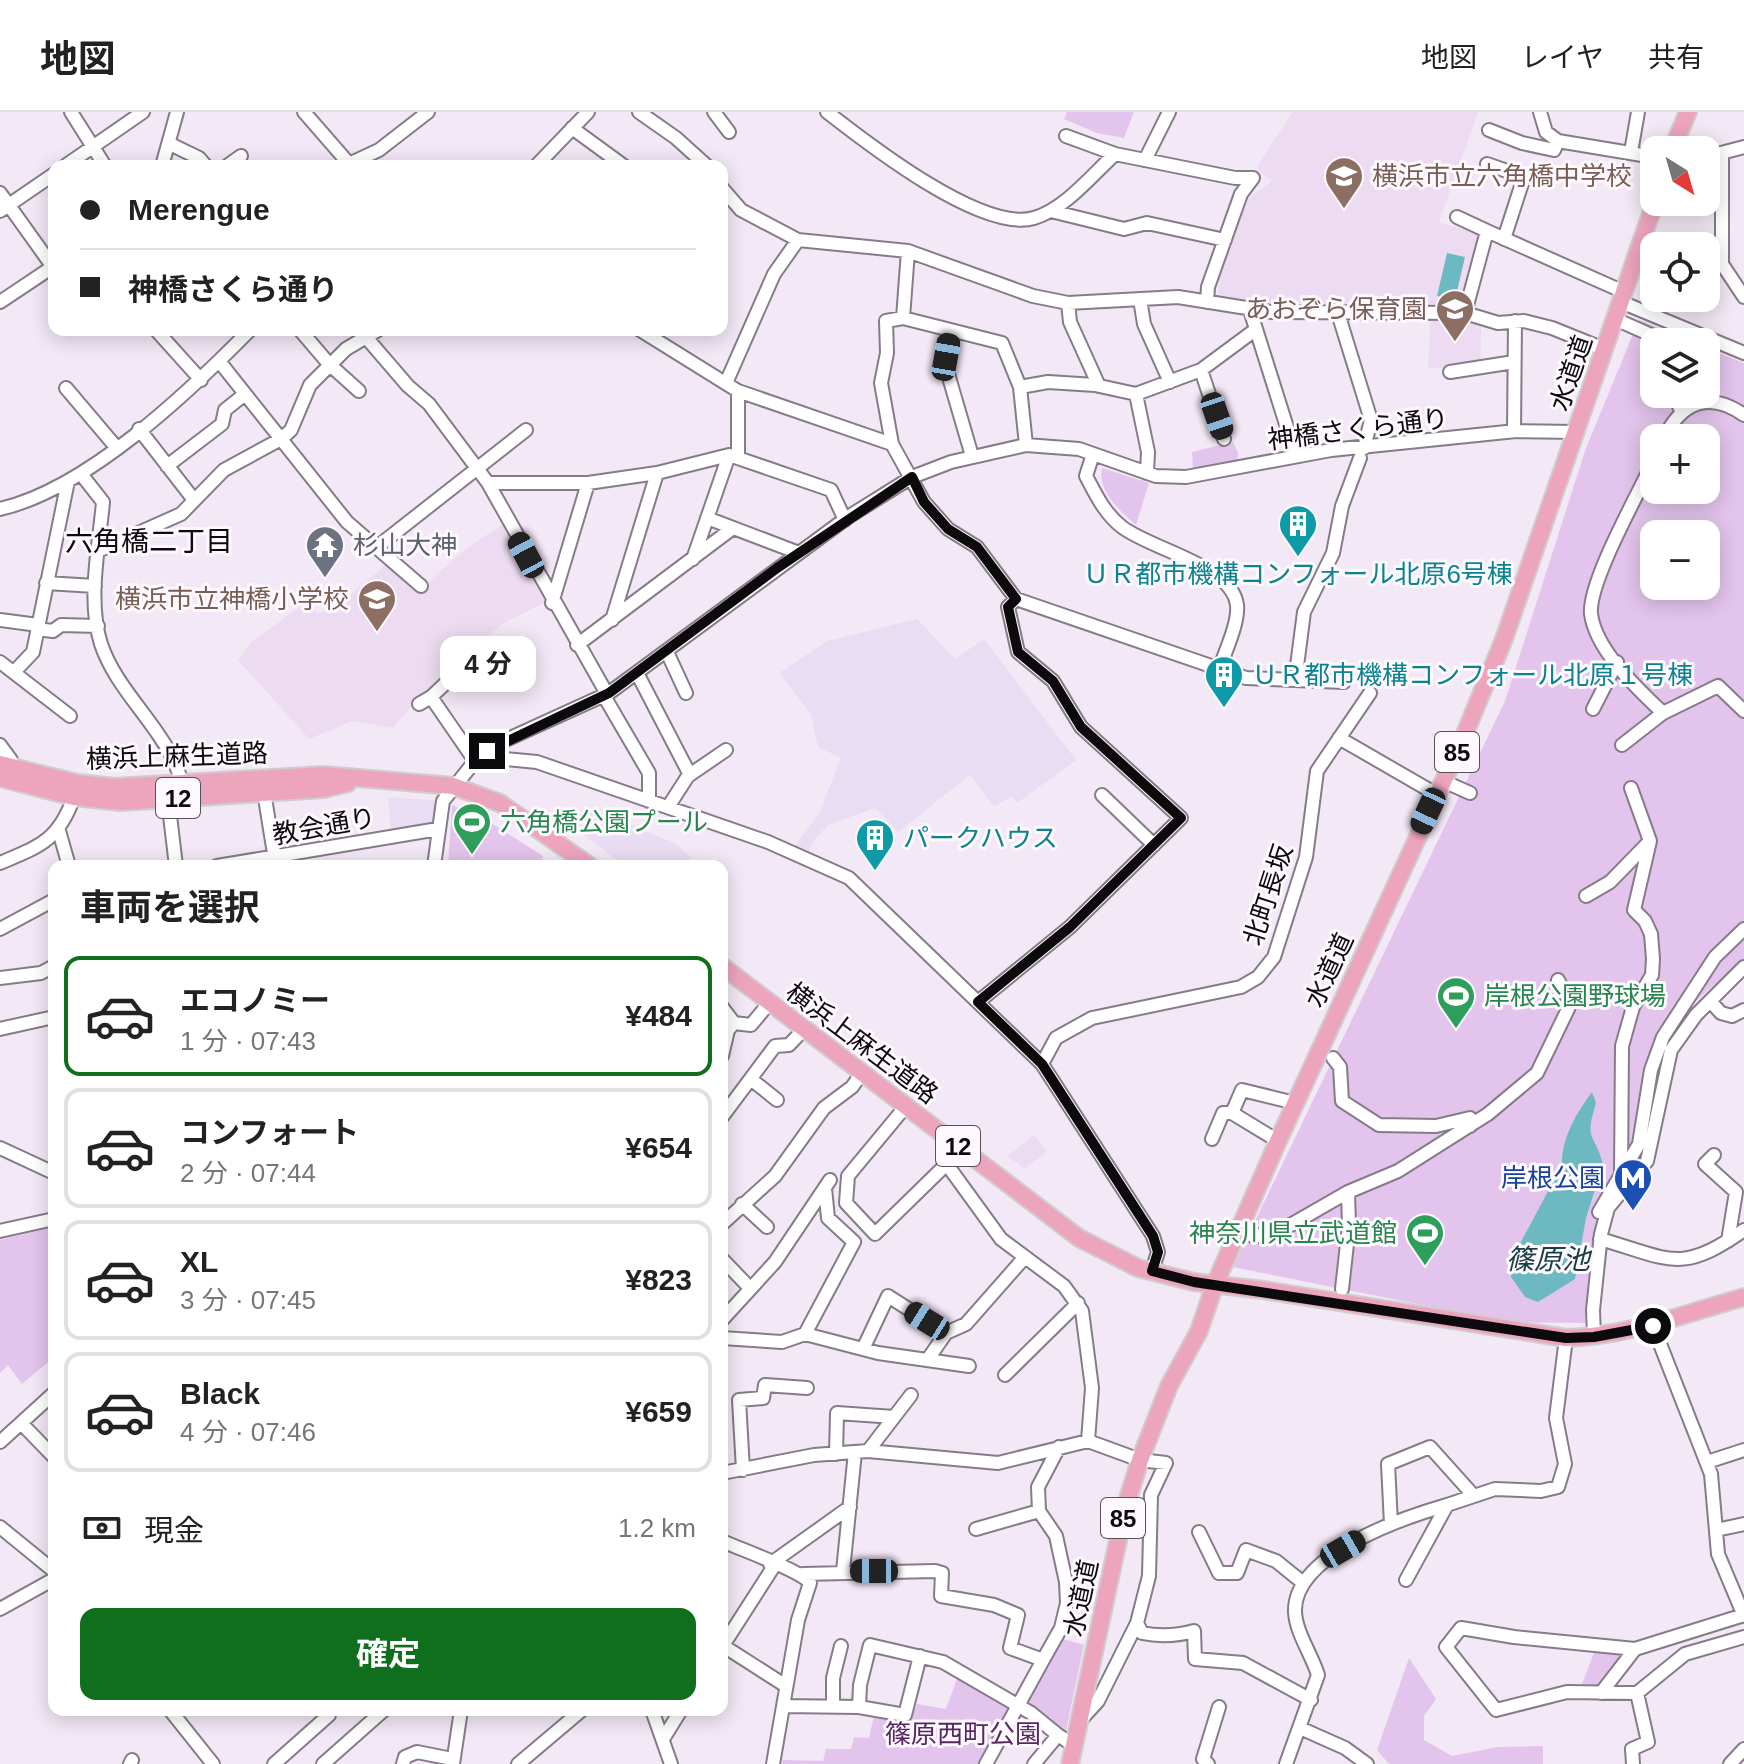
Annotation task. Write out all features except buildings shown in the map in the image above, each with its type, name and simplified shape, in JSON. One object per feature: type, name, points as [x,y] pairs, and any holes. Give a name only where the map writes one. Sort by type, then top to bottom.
[{"type":"main road","points":[[1678,136],[1688,112]]},
{"type":"main road","name":"水道道","points":[[1070,1764],[1125,1508],[1140,1460],[1169,1386],[1209,1307],[1215,1284],[1440,787],[1510,623],[1650,216]]},
{"type":"main road","name":"横浜上麻生道路","points":[[4,772],[98,786],[323,775],[453,786],[500,803],[581,860]]},
{"type":"main road","name":"横浜上麻生道路","points":[[4,772],[74,797],[121,802],[324,789],[357,780]]},
{"type":"main road","name":"横浜上麻生道路","points":[[728,970],[1079,1238],[1119,1260],[1152,1271],[1215,1284],[1566,1338],[1594,1337],[1653,1326],[1744,1297]]},
{"type":"street","points":[[71,112],[101,160]]},
{"type":"street","points":[[74,160],[143,112]]},
{"type":"street","points":[[164,160],[177,112]]},
{"type":"street","points":[[304,112],[346,160]]},
{"type":"street","points":[[360,160],[379,150],[428,112]]},
{"type":"street","points":[[542,160],[588,112]]},
{"type":"street","points":[[639,112],[700,160]]},
{"type":"street","points":[[714,112],[729,132]]},
{"type":"street","points":[[827,112],[918,179],[1014,221],[1051,211],[1115,154]]},
{"type":"street","points":[[1145,160],[1169,112]]},
{"type":"street","points":[[1540,112],[1546,132],[1558,141],[1640,154]]},
{"type":"street","points":[[1631,152],[1638,112]]},
{"type":"street","points":[[572,128],[616,160]]},
{"type":"street","points":[[1489,130],[1522,143],[1554,150],[1558,141]]},
{"type":"street","points":[[1066,136],[1115,154],[1235,178],[1253,178],[1241,194],[1208,287],[1207,302]]},
{"type":"street","points":[[170,144],[201,160]]},
{"type":"street","points":[[1744,147],[1722,153],[1722,264],[1744,297]]},
{"type":"street","points":[[235,160],[241,156]]},
{"type":"street","points":[[1487,164],[1524,177],[1504,239]]},
{"type":"street","points":[[4,208],[48,178]]},
{"type":"street","points":[[0,193],[4,208],[48,263]]},
{"type":"street","points":[[728,196],[741,210],[798,240],[908,251],[1033,296],[1068,303],[1178,297],[1250,310],[1465,313],[1498,323],[1515,321],[1552,328],[1604,349]]},
{"type":"street","points":[[1051,211],[1124,229],[1147,223],[1225,240]]},
{"type":"street","points":[[1457,217],[1744,353]]},
{"type":"street","points":[[1465,313],[1487,231]]},
{"type":"street","points":[[726,383],[774,274],[798,240]]},
{"type":"street","points":[[903,318],[908,251]]},
{"type":"street","points":[[0,302],[48,272]]},
{"type":"street","points":[[1140,299],[1144,324],[1170,382]]},
{"type":"street","points":[[1068,303],[1070,322],[1099,386]]},
{"type":"street","points":[[1250,310],[1296,456]]},
{"type":"street","points":[[1303,680],[1297,666],[1304,612],[1333,553],[1342,506],[1371,420],[1337,310]]},
{"type":"street","points":[[1026,445],[1020,387],[1002,343],[903,318],[886,321],[887,348],[881,383],[892,444],[924,502],[948,529],[977,547],[1016,599],[1116,630],[1219,671],[1257,679],[1344,682]]},
{"type":"street","points":[[1615,319],[1640,330]]},
{"type":"street","points":[[1514,431],[1515,321]]},
{"type":"street","points":[[1020,387],[1048,382],[1099,386],[1136,394],[1201,370],[1255,330]]},
{"type":"street","points":[[951,331],[946,367],[972,456]]},
{"type":"street","points":[[161,336],[201,380]]},
{"type":"street","points":[[0,509],[17,506],[81,474],[201,380],[243,336]]},
{"type":"street","points":[[305,336],[329,364],[359,391]]},
{"type":"street","points":[[98,551],[181,514],[224,470],[281,439],[291,430],[310,385],[329,364],[365,336],[408,386],[429,404],[488,483],[649,773],[649,801]]},
{"type":"street","points":[[650,336],[738,391],[892,444]]},
{"type":"street","points":[[219,361],[347,522],[421,586]]},
{"type":"street","points":[[1450,372],[1514,362]]},
{"type":"street","points":[[1201,370],[1224,439]]},
{"type":"street","points":[[66,388],[116,447]]},
{"type":"street","points":[[693,559],[734,456],[738,391]]},
{"type":"street","points":[[167,466],[222,424],[225,410],[245,394]]},
{"type":"street","points":[[1136,394],[1148,452],[1147,473]]},
{"type":"street","points":[[1720,402],[1744,415]]},
{"type":"street","points":[[1673,424],[1686,408]]},
{"type":"street","points":[[139,429],[194,500]]},
{"type":"street","points":[[377,547],[526,430]]},
{"type":"street","name":"神橋さくら通り","points":[[453,786],[475,761],[497,744],[605,695],[845,520],[912,477],[972,456],[1026,445],[1079,449],[1147,473],[1186,477],[1296,456],[1362,453],[1514,431],[1576,432]]},
{"type":"street","points":[[1093,454],[1086,476],[1119,525],[1140,539],[1216,574],[1229,584],[1238,608],[1219,671]]},
{"type":"street","points":[[488,483],[588,483],[657,473],[734,456],[831,490],[845,520]]},
{"type":"street","points":[[612,620],[657,473]]},
{"type":"street","points":[[81,474],[103,502],[95,586],[102,645],[114,669],[167,747],[182,783]]},
{"type":"street","points":[[15,671],[33,652],[68,481]]},
{"type":"street","points":[[552,603],[588,483]]},
{"type":"street","points":[[1640,490],[1596,585],[1591,610],[1600,637],[1617,662],[1663,713]]},
{"type":"street","points":[[707,518],[799,553]]},
{"type":"street","points":[[577,645],[733,528]]},
{"type":"street","points":[[46,583],[95,586]]},
{"type":"street","points":[[978,1002],[1070,927],[1181,818],[1081,727],[1053,681],[1018,652],[1008,607],[1016,599]]},
{"type":"street","points":[[0,625],[53,631],[61,625],[98,626]]},
{"type":"street","points":[[667,652],[686,693]]},
{"type":"street","points":[[0,662],[70,716]]},
{"type":"street","points":[[468,662],[425,701],[475,761],[494,758],[537,762],[768,842],[849,878],[1042,1064],[1153,1236],[1158,1252],[1152,1271]]},
{"type":"street","points":[[1593,709],[1617,662]]},
{"type":"street","points":[[637,673],[690,775]]},
{"type":"street","points":[[1622,745],[1663,713],[1718,686],[1744,711]]},
{"type":"street","name":"北町長坂","points":[[1042,1064],[1056,1038],[1092,1018],[1241,987],[1258,977],[1274,957],[1306,857],[1317,771],[1370,693]]},
{"type":"street","points":[[1339,738],[1440,787],[1470,793]]},
{"type":"street","points":[[0,745],[10,757],[4,772]]},
{"type":"street","points":[[668,807],[690,775],[726,750]]},
{"type":"street","points":[[435,860],[443,801],[453,786]]},
{"type":"street","points":[[1621,1175],[1622,1046],[1633,1007],[1652,975],[1653,959],[1651,934],[1645,921],[1634,910],[1650,841],[1631,788]]},
{"type":"street","points":[[264,792],[275,860]]},
{"type":"street","points":[[1102,795],[1154,845]]},
{"type":"street","points":[[0,863],[35,848],[59,831],[74,797]]},
{"type":"street","points":[[168,799],[175,860]]},
{"type":"street","name":"教会通り","points":[[280,860],[438,829]]},
{"type":"street","points":[[59,831],[67,860]]},
{"type":"street","points":[[1586,896],[1610,882],[1650,841]]},
{"type":"street","points":[[0,929],[48,903]]},
{"type":"street","points":[[1587,1285],[1594,1230],[1601,1208],[1639,1144],[1651,1070],[1663,1037],[1715,957],[1744,929]]},
{"type":"street","points":[[1594,1337],[1593,1310],[1600,1239],[1608,1208],[1647,1161],[1671,1050],[1710,1001],[1744,967]]},
{"type":"street","points":[[0,978],[41,973],[48,969]]},
{"type":"street","points":[[1254,1237],[1287,1227],[1348,1192],[1398,1171],[1470,1126],[1537,1073],[1570,1003],[1558,980]]},
{"type":"street","points":[[1710,1001],[1721,1013],[1732,1016],[1744,1010]]},
{"type":"street","points":[[728,1015],[734,1023],[751,1025],[770,1002]]},
{"type":"street","points":[[0,1029],[48,1018]]},
{"type":"street","points":[[728,1030],[734,1023]]},
{"type":"street","points":[[728,1106],[752,1080],[775,1046],[789,1045],[804,1029]]},
{"type":"street","points":[[1333,1058],[1340,1067],[1342,1101],[1379,1125],[1436,1126],[1470,1118],[1470,1126]]},
{"type":"street","points":[[728,1218],[775,1176],[824,1108],[852,1087],[862,1073]]},
{"type":"street","points":[[752,1080],[777,1100]]},
{"type":"street","points":[[1232,1113],[1242,1090],[1295,1103]]},
{"type":"street","points":[[906,1106],[848,1176],[846,1203],[875,1234],[962,1149]]},
{"type":"street","points":[[1212,1139],[1223,1113],[1232,1113],[1278,1141]]},
{"type":"street","points":[[0,1148],[48,1170]]},
{"type":"street","points":[[1714,1155],[1705,1164],[1736,1192],[1728,1241]]},
{"type":"street","points":[[948,1166],[1001,1239],[1064,1286],[1083,1307],[1092,1388],[1088,1441]]},
{"type":"street","points":[[728,1302],[775,1262],[828,1184],[828,1218],[854,1242],[805,1334]]},
{"type":"street","points":[[1342,1289],[1349,1226],[1348,1192]]},
{"type":"street","points":[[742,1204],[767,1227]]},
{"type":"street","points":[[0,1231],[48,1220]]},
{"type":"street","points":[[1600,1239],[1683,1262],[1711,1253],[1744,1230]]},
{"type":"street","points":[[928,1359],[946,1333],[966,1324],[1025,1257]]},
{"type":"street","points":[[728,1265],[749,1287]]},
{"type":"street","points":[[863,1349],[888,1296],[946,1333]]},
{"type":"street","points":[[1005,1375],[1083,1307]]},
{"type":"street","points":[[1653,1326],[1707,1462],[1718,1554],[1743,1611],[1635,1649],[1514,1637],[1461,1628],[1446,1647],[1496,1710],[1567,1692],[1637,1693],[1685,1654],[1744,1637]]},
{"type":"street","points":[[728,1338],[782,1342],[805,1334],[863,1349],[969,1366]]},
{"type":"street","points":[[1286,1764],[1318,1675],[1295,1609],[1302,1582],[1343,1549],[1391,1524],[1508,1488],[1541,1491],[1558,1487],[1565,1464],[1556,1418],[1566,1338]]},
{"type":"street","points":[[743,1470],[739,1400],[759,1401],[763,1398],[765,1385],[807,1388]]},
{"type":"street","points":[[843,1571],[850,1507],[862,1452],[911,1395]]},
{"type":"street","points":[[0,1442],[48,1398]]},
{"type":"street","points":[[836,1454],[837,1413],[894,1417]]},
{"type":"street","points":[[21,1423],[48,1451]]},
{"type":"street","points":[[728,1472],[862,1452],[998,1463],[1088,1441],[1140,1460],[1166,1463],[1151,1495],[1149,1576],[1137,1623],[1098,1701],[1078,1723]]},
{"type":"street","points":[[986,1764],[1061,1628],[1067,1603],[1066,1582],[1056,1536],[1039,1511],[1038,1487],[1059,1447]]},
{"type":"street","points":[[1391,1524],[1388,1464],[1430,1447],[1474,1496]]},
{"type":"street","points":[[1707,1462],[1744,1450]]},
{"type":"street","points":[[1406,1580],[1447,1505]]},
{"type":"street","points":[[728,1635],[772,1565],[850,1507]]},
{"type":"street","points":[[976,1529],[1039,1511]]},
{"type":"street","points":[[1716,1530],[1744,1524]]},
{"type":"street","points":[[0,1527],[48,1566]]},
{"type":"street","points":[[1199,1532],[1219,1573],[1237,1573],[1246,1550],[1276,1561],[1302,1582]]},
{"type":"street","points":[[728,1544],[772,1565],[803,1574],[843,1571],[942,1573],[945,1581],[941,1596],[994,1605],[1018,1615],[1010,1648],[1043,1660]]},
{"type":"street","points":[[773,1764],[798,1620],[810,1583],[803,1574]]},
{"type":"street","points":[[0,1609],[48,1582]]},
{"type":"street","points":[[1137,1623],[1142,1633],[1155,1635],[1175,1636],[1194,1631],[1195,1659],[1243,1663],[1311,1700]]},
{"type":"street","points":[[859,1707],[860,1685],[870,1645],[943,1662],[1017,1705],[1073,1745]]},
{"type":"street","points":[[833,1706],[833,1678],[841,1646]]},
{"type":"street","points":[[728,1649],[786,1686]]},
{"type":"street","points":[[1601,1693],[1635,1649]]},
{"type":"street","points":[[783,1706],[859,1707],[905,1715],[920,1656]]},
{"type":"street","points":[[1633,1764],[1632,1749],[1648,1742],[1637,1693]]},
{"type":"street","points":[[1208,1764],[1203,1759],[1219,1707]]},
{"type":"street","points":[[180,1716],[213,1764]]},
{"type":"street","points":[[274,1764],[328,1716]]},
{"type":"street","points":[[323,1764],[377,1716]]},
{"type":"street","points":[[403,1764],[405,1757],[417,1752],[452,1762],[460,1716]]},
{"type":"street","points":[[518,1764],[575,1716]]},
{"type":"street","points":[[654,1716],[671,1764]]},
{"type":"street","points":[[663,1739],[677,1716]]},
{"type":"street","points":[[1300,1728],[1345,1748],[1367,1764]]},
{"type":"street","points":[[1034,1764],[1058,1735]]},
{"type":"shaded area","name":"横浜市立六角橋中学校","points":[[1293,112],[1478,112],[1439,222],[1483,235],[1462,308],[1254,306],[1217,297],[1221,270],[1249,198],[1272,181],[1256,168]]},
{"type":"shaded area","name":"あおぞら保育園","points":[[1430,320],[1481,322],[1481,364],[1428,369]]},
{"type":"shaded area","name":"横浜市立神橋小学校","points":[[503,524],[546,602],[502,624],[478,644],[454,672],[416,701],[393,728],[352,721],[309,739],[238,660],[251,642],[307,602],[318,614],[338,605],[388,563],[419,590],[467,548]]},
{"type":"shaded area","points":[[917,619],[955,659],[984,639],[1076,760],[1017,803],[1012,796],[994,807],[970,775],[898,832],[875,808],[828,825],[814,840],[809,851],[794,847],[819,814],[841,758],[818,747],[811,714],[779,673],[827,641]]},
{"type":"shaded area","points":[[388,797],[437,801],[434,827],[391,833]]},
{"type":"shaded area","points":[[588,807],[676,844],[690,857],[688,860],[617,860],[573,827]]},
{"type":"shaded area","points":[[1034,1135],[1047,1151],[1025,1169],[1007,1156]]},
{"type":"green space","points":[[1067,112],[1134,112],[1124,138],[1097,133],[1064,119]]},
{"type":"green space","name":"岸根公園","points":[[1639,320],[1658,328],[1640,328],[1640,408],[1720,408],[1720,354],[1744,363],[1744,959],[1689,1007],[1665,1040],[1644,1153],[1598,1229],[1585,1323],[1507,1322],[1233,1267],[1505,701],[1586,448]]},
{"type":"green space","points":[[1233,442],[1238,453],[1237,463],[1193,470],[1192,452]]},
{"type":"green space","points":[[1102,468],[1149,483],[1136,525],[1106,492]]},
{"type":"green space","points":[[452,805],[488,821],[543,856],[542,860],[448,860]]},
{"type":"green space","points":[[48,1228],[48,1362],[22,1384],[8,1365],[0,1373],[0,1240]]},
{"type":"green space","points":[[1059,1638],[1084,1645],[1065,1735],[1023,1704]]},
{"type":"green space","points":[[1595,1650],[1625,1653],[1600,1686],[1581,1687]]},
{"type":"green space","points":[[1409,1658],[1436,1699],[1424,1716],[1424,1740],[1452,1756],[1498,1747],[1543,1746],[1543,1764],[1389,1764],[1377,1750]]},
{"type":"green space","name":"篠原西町公園","points":[[958,1676],[1012,1707],[979,1764],[782,1764],[783,1760],[823,1761],[826,1749],[851,1749],[854,1737],[869,1738],[874,1716],[911,1721],[917,1704],[946,1709]]},
{"type":"water","points":[[1447,253],[1465,257],[1455,300],[1437,296]]},
{"type":"water","name":"篠原池","points":[[1592,1092],[1596,1103],[1591,1131],[1603,1164],[1586,1218],[1575,1279],[1538,1302],[1525,1297],[1511,1277],[1515,1253],[1562,1165],[1564,1145],[1571,1126]]},
{"type":"place","name":"横浜市立六角橋中学校","points":[[1344,210]]},
{"type":"place","name":"あおぞら保育園","points":[[1455,343]]},
{"type":"place","name":"ＵＲ都市機構コンフォール北原6号棟","points":[[1298,558]]},
{"type":"place","name":"杉山大神","points":[[325,579]]},
{"type":"place","name":"横浜市立神橋小学校","points":[[377,633]]},
{"type":"place","name":"ＵＲ都市機構コンフォール北原１号棟","points":[[1224,709]]},
{"type":"place","name":"六角橋公園プール","points":[[472,856]]},
{"type":"place","name":"パークハウス","points":[[875,872]]},
{"type":"place","name":"岸根公園野球場","points":[[1456,1030]]},
{"type":"place","name":"岸根公園","points":[[1633,1212]]},
{"type":"place","name":"神奈川県立武道館","points":[[1425,1267]]},
{"type":"district","name":"六角橋二丁目","points":[[149,541]]},
{"type":"route","points":[[487,751],[609,693],[848,517],[912,477],[924,502],[948,529],[977,547],[1001,575],[1016,599],[1008,607],[1018,652],[1053,681],[1081,727],[1181,818],[1070,927],[978,1002],[1042,1064],[1153,1236],[1158,1252],[1152,1271],[1194,1282],[1566,1338],[1594,1337],[1653,1326]]}]
